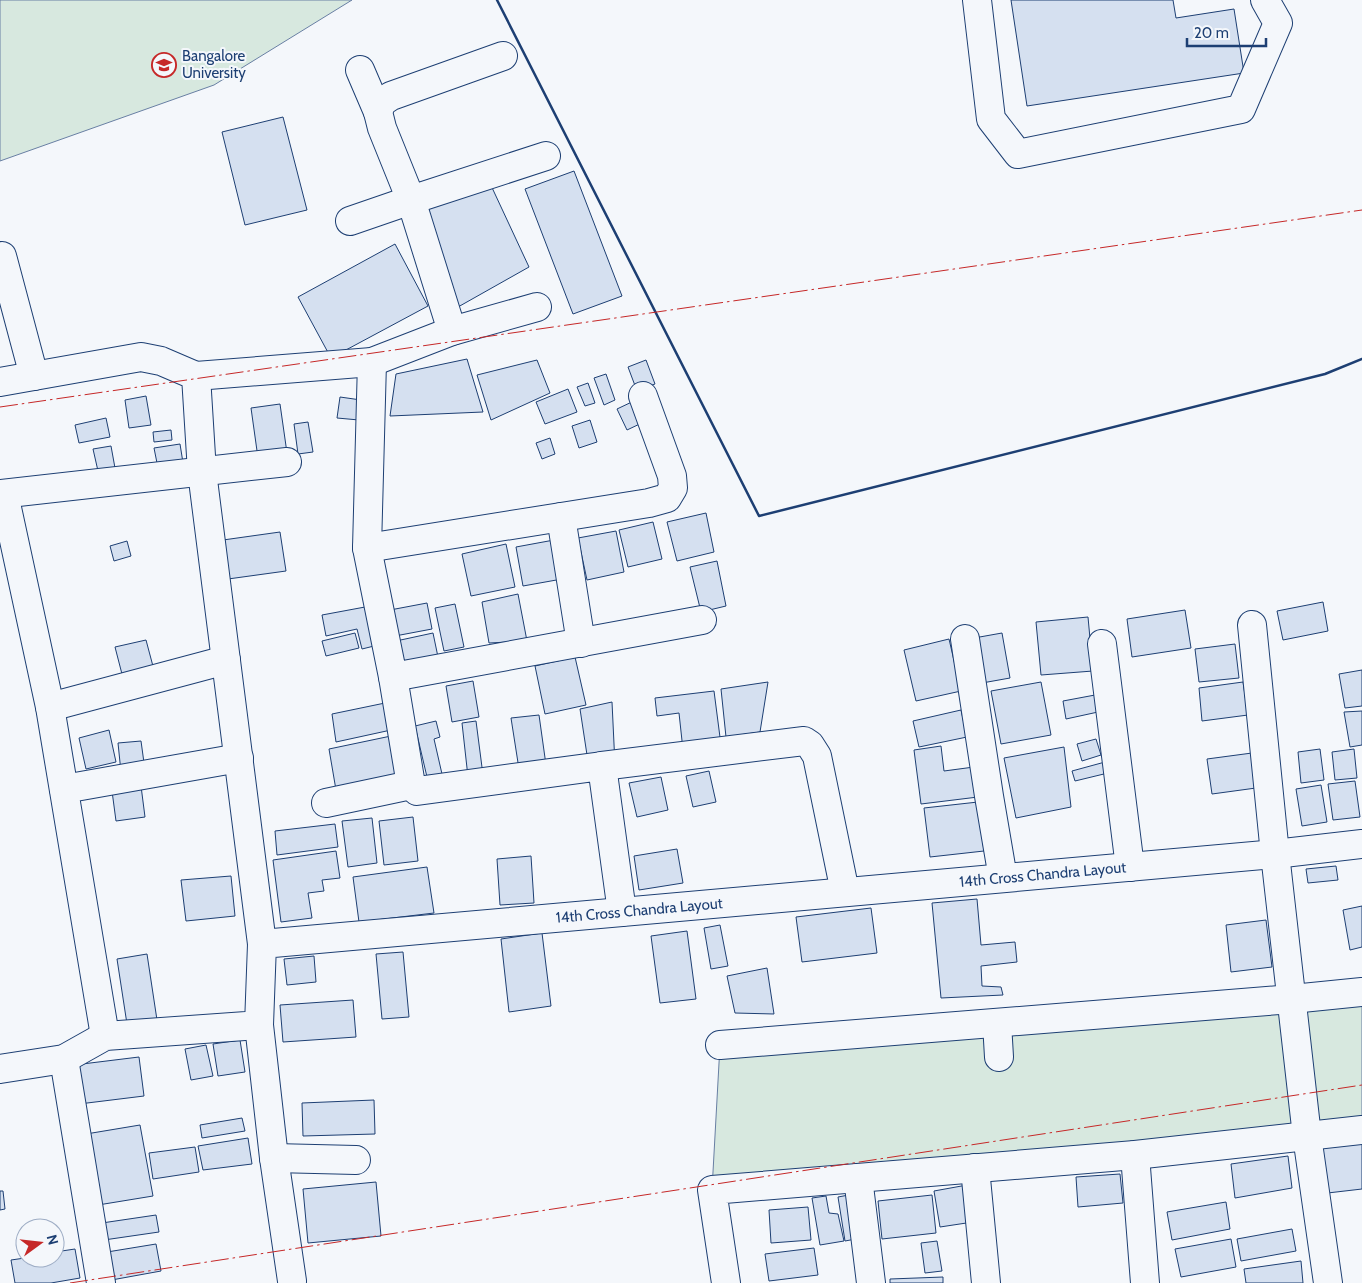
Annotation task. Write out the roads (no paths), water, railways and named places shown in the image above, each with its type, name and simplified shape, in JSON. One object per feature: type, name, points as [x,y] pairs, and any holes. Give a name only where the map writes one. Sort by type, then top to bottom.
[{"type":"street","points":[[977,0],[991,119],[1018,154],[1241,109],[1276,8]]},
{"type":"street","points":[[378,112],[382,102],[390,96],[503,56]]},
{"type":"street","points":[[360,70],[411,200],[452,330]]},
{"type":"street","points":[[350,221],[546,156]]},
{"type":"street","points":[[2,256],[34,376]]},
{"type":"street","points":[[0,382],[141,357],[161,361],[196,376],[372,362],[452,330],[537,307]]},
{"type":"street","points":[[372,362],[367,548],[412,785],[417,791],[804,741],[810,745],[817,756],[846,892]]},
{"type":"street","points":[[196,376],[202,472],[262,944],[259,1025],[274,1158],[292,1281]]},
{"type":"street","points":[[367,548],[649,503],[668,498],[672,488],[672,476],[643,396]]},
{"type":"street","points":[[106,1036],[50,708],[2,494],[287,462]]},
{"type":"street","points":[[561,517],[581,643]]},
{"type":"street","points":[[393,677],[702,620]]},
{"type":"street","points":[[1252,625],[1275,854],[1307,1136],[1328,1283]]},
{"type":"street","points":[[965,639],[1003,878]]},
{"type":"street","points":[[1102,644],[1130,867]]},
{"type":"street","points":[[50,708],[226,660]]},
{"type":"street","points":[[64,788],[239,758]]},
{"type":"street","points":[[602,766],[622,912]]},
{"type":"street","points":[[326,802],[412,785]]},
{"type":"street","name":"14th Cross Chandra Layout","points":[[262,944],[1275,854],[1362,844]]},
{"type":"street","points":[[720,1045],[1362,992]]},
{"type":"street","points":[[997,1023],[1000,1057]]},
{"type":"street","points":[[0,1069],[64,1059],[106,1036],[259,1025]]},
{"type":"street","points":[[64,1059],[101,1283]]},
{"type":"street","points":[[726,1283],[712,1190],[1135,1155],[1362,1130]]},
{"type":"street","points":[[1135,1155],[1145,1283]]},
{"type":"street","points":[[274,1158],[356,1160]]},
{"type":"street","points":[[975,1168],[986,1283]]},
{"type":"street","points":[[858,1178],[871,1283]]},
{"type":"place","name":"Bangalore University","points":[[164,65]]}]
